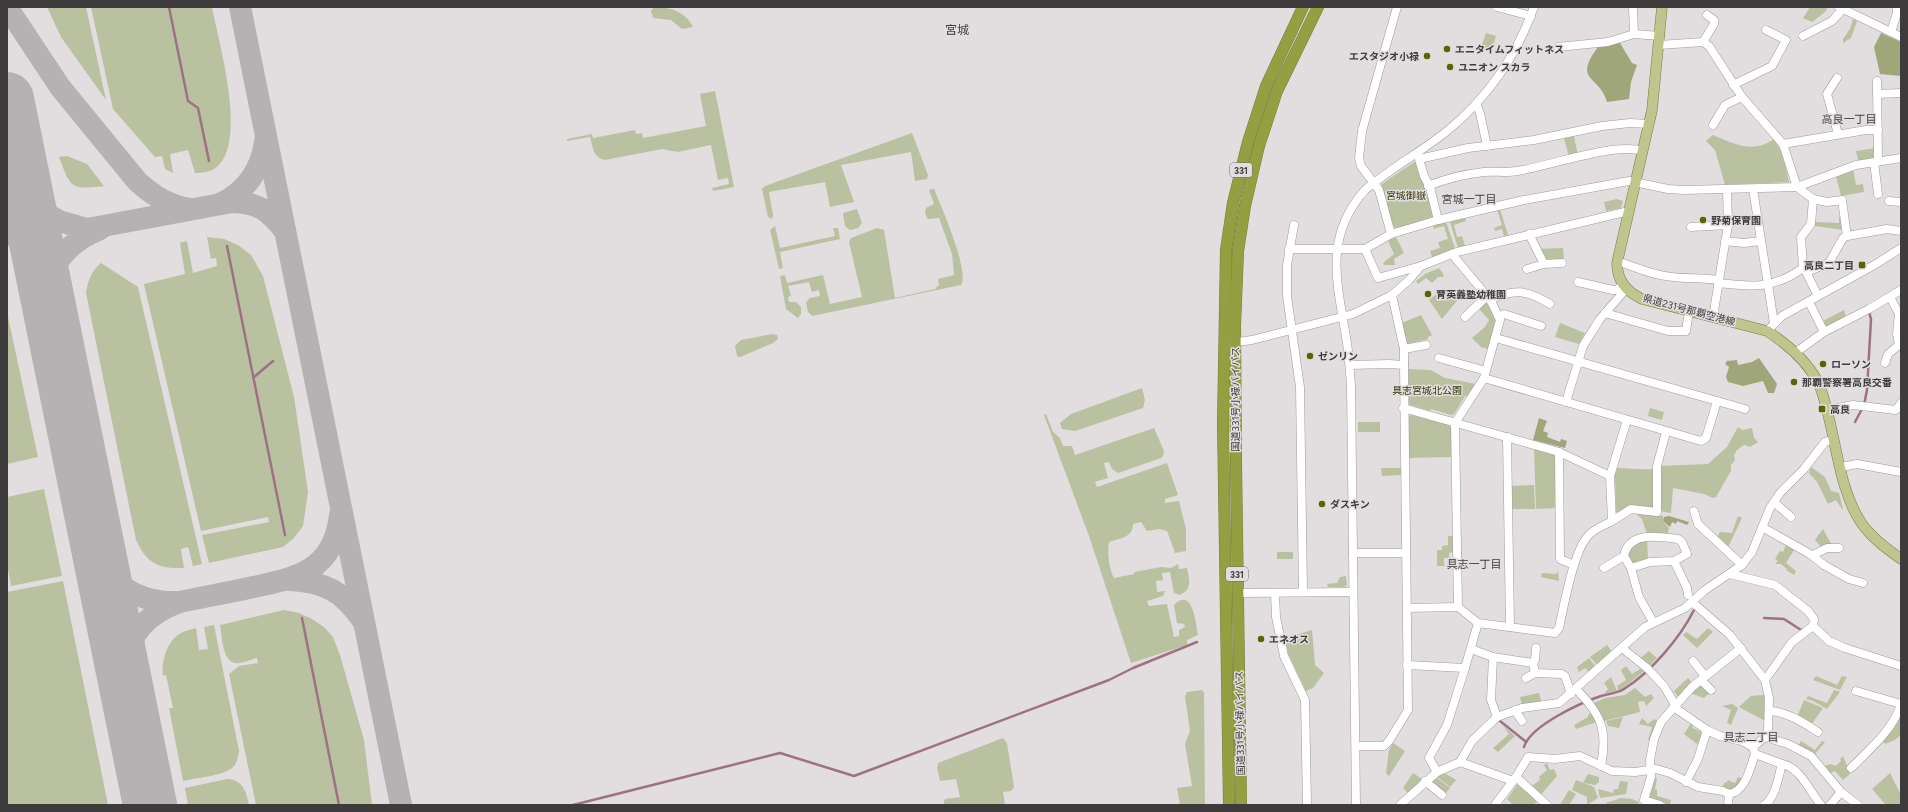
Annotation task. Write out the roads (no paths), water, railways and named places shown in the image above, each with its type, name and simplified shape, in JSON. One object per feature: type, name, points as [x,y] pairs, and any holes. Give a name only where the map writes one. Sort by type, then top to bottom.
[{"type":"highway","name":"国道331号小禄バイパス","points":[[1229,805],[1223,344],[1226,250],[1233,203],[1248,142],[1266,86],[1303,7]]},
{"type":"highway","name":"国道331号小禄バイパス","points":[[1241,805],[1237,593],[1235,343],[1238,251],[1245,206],[1259,146],[1277,91],[1318,7]]},
{"type":"main road","points":[[1624,287],[1617,270],[1617,261],[1643,151],[1655,91],[1662,7]]},
{"type":"main road","name":"県道231号那覇空港線","points":[[1624,287],[1632,294],[1642,299],[1767,331],[1795,353],[1817,379],[1827,410],[1849,496],[1863,524],[1880,542],[1901,559]]},
{"type":"street","points":[[1391,234],[1379,190],[1361,166],[1358,158],[1362,131],[1397,7]]},
{"type":"street","points":[[1497,7],[1531,16]]},
{"type":"street","points":[[1356,805],[1350,365],[1335,273],[1336,250],[1344,222],[1358,198],[1374,182],[1447,131],[1476,104],[1500,75],[1531,16],[1534,7]]},
{"type":"street","points":[[1633,7],[1634,34]]},
{"type":"street","points":[[1803,36],[1832,21],[1841,8],[1901,37]]},
{"type":"street","points":[[1891,32],[1898,8]]},
{"type":"street","points":[[1703,42],[1714,24],[1714,20],[1707,15]]},
{"type":"street","points":[[1734,85],[1772,66],[1780,53],[1786,40],[1766,30]]},
{"type":"street","points":[[1558,47],[1608,42],[1634,34],[1660,40],[1703,42],[1709,46],[1742,96],[1783,144],[1797,187],[1813,199],[1827,202],[1842,200],[1847,236]]},
{"type":"street","points":[[1837,78],[1827,94],[1838,134]]},
{"type":"street","points":[[1877,81],[1878,130],[1876,161],[1878,194]]},
{"type":"street","points":[[1877,94],[1901,93]]},
{"type":"street","points":[[1713,125],[1726,106],[1742,96]]},
{"type":"street","points":[[1476,104],[1480,114],[1487,146]]},
{"type":"street","points":[[1438,220],[1430,187],[1428,186],[1419,159],[1468,148],[1534,140],[1602,126],[1630,123],[1649,124]]},
{"type":"street","points":[[1783,144],[1838,134],[1878,130]]},
{"type":"street","points":[[1428,186],[1444,180],[1484,172],[1516,172],[1606,151],[1627,148],[1643,151]]},
{"type":"street","points":[[1289,249],[1365,249],[1391,234],[1438,220],[1524,200],[1629,181],[1668,189],[1727,190],[1797,187],[1856,165],[1901,158]]},
{"type":"street","points":[[1753,189],[1774,323]]},
{"type":"street","points":[[1713,317],[1728,225],[1727,190]]},
{"type":"street","points":[[1813,199],[1811,224],[1801,237],[1804,270],[1818,296]]},
{"type":"street","points":[[1889,201],[1901,202]]},
{"type":"street","points":[[1365,249],[1378,278],[1421,266],[1452,254],[1494,242],[1629,211]]},
{"type":"street","points":[[1294,225],[1287,265],[1288,296],[1300,387],[1303,592]]},
{"type":"street","points":[[1691,227],[1728,225]]},
{"type":"street","points":[[1617,261],[1657,275],[1681,279],[1700,278],[1747,286],[1768,285],[1781,281],[1804,270],[1828,263],[1842,238],[1887,228],[1901,231]]},
{"type":"street","points":[[1529,234],[1544,264]]},
{"type":"street","points":[[1725,241],[1744,243],[1761,241]]},
{"type":"street","points":[[1767,331],[1774,323],[1901,248]]},
{"type":"street","points":[[1452,254],[1488,298],[1500,320],[1485,375],[1455,423],[1458,607]]},
{"type":"street","points":[[1527,269],[1544,264],[1562,262]]},
{"type":"street","points":[[1223,344],[1235,343],[1292,330],[1354,314],[1392,294],[1409,280],[1421,266]]},
{"type":"street","points":[[1578,282],[1612,290],[1624,287]]},
{"type":"street","points":[[1566,402],[1583,346],[1589,335],[1624,287]]},
{"type":"street","points":[[1795,353],[1824,332],[1901,290]]},
{"type":"street","points":[[1465,317],[1488,298],[1503,293],[1518,291],[1542,299],[1550,304]]},
{"type":"street","points":[[1356,746],[1384,746],[1389,741],[1408,710],[1403,408],[1404,349],[1392,294]]},
{"type":"street","points":[[1885,363],[1888,354],[1899,345],[1897,334],[1899,314],[1890,297]]},
{"type":"street","points":[[1809,302],[1824,332]]},
{"type":"street","points":[[1605,313],[1668,331],[1686,331],[1689,311]]},
{"type":"street","points":[[1498,316],[1504,314],[1540,326]]},
{"type":"street","points":[[1496,338],[1745,409]]},
{"type":"street","points":[[1404,349],[1426,345]]},
{"type":"street","points":[[1439,358],[1566,402],[1701,441],[1706,438],[1717,401]]},
{"type":"street","points":[[1350,365],[1404,365]]},
{"type":"street","points":[[1827,410],[1853,405],[1896,410],[1901,403]]},
{"type":"street","points":[[1403,408],[1559,452],[1610,476]]},
{"type":"street","points":[[1612,521],[1610,476],[1627,420]]},
{"type":"street","points":[[1407,608],[1458,607],[1478,623],[1556,632],[1559,628],[1574,565],[1586,539],[1591,533],[1631,509],[1657,512],[1657,466],[1666,432]]},
{"type":"street","points":[[1507,437],[1510,627]]},
{"type":"street","points":[[1400,805],[1425,781],[1437,772],[1460,762],[1472,741],[1497,718],[1515,710],[1559,704],[1645,626],[1680,611],[1690,599],[1742,565],[1752,552],[1774,502],[1788,483],[1804,469],[1825,442],[1834,439]]},
{"type":"street","points":[[1559,452],[1560,559],[1574,565]]},
{"type":"street","points":[[1841,467],[1857,464],[1901,472]]},
{"type":"street","points":[[1774,502],[1791,517]]},
{"type":"street","points":[[1694,511],[1698,524],[1742,565]]},
{"type":"street","points":[[1762,527],[1812,556],[1824,565],[1849,578],[1863,583]]},
{"type":"street","points":[[1604,568],[1624,556],[1631,544],[1644,536],[1678,539],[1682,542],[1687,554],[1674,561],[1650,562],[1631,568]]},
{"type":"street","points":[[1812,556],[1827,548],[1839,548]]},
{"type":"street","points":[[1353,553],[1406,553]]},
{"type":"street","points":[[1624,556],[1631,568],[1639,597],[1653,622]]},
{"type":"street","points":[[1495,805],[1515,779],[1528,756],[1555,759],[1580,756],[1612,770],[1656,769],[1670,773],[1698,787],[1723,791],[1729,794],[1734,793],[1740,788],[1745,781],[1754,751],[1765,737],[1768,730],[1769,698],[1765,680],[1730,635],[1690,599],[1674,561]]},
{"type":"street","points":[[1730,574],[1775,586],[1808,611],[1814,619],[1813,626],[1792,642],[1765,680]]},
{"type":"street","points":[[1275,592],[1276,617],[1284,656],[1305,700],[1307,805]]},
{"type":"street","points":[[1237,593],[1353,592]]},
{"type":"street","points":[[1437,772],[1429,758],[1447,725],[1472,649],[1478,623]]},
{"type":"street","points":[[1813,626],[1829,641],[1845,648],[1901,666]]},
{"type":"street","points":[[1535,673],[1533,663],[1535,660],[1536,648]]},
{"type":"street","points":[[1622,648],[1664,686],[1675,706],[1707,730],[1720,736],[1742,741],[1754,751],[1782,764],[1788,765],[1795,770],[1821,805]]},
{"type":"street","points":[[1660,805],[1644,800],[1650,777],[1650,760],[1654,739],[1660,722],[1692,687],[1741,648]]},
{"type":"street","points":[[1472,649],[1494,657],[1533,663]]},
{"type":"street","points":[[1494,657],[1491,700],[1497,718]]},
{"type":"street","points":[[1693,661],[1711,690]]},
{"type":"street","points":[[1407,665],[1465,668]]},
{"type":"street","points":[[1526,678],[1535,673],[1562,674],[1565,676],[1574,692],[1589,702],[1598,715],[1604,733],[1605,741],[1601,766]]},
{"type":"street","points":[[1851,768],[1886,732],[1894,720],[1901,704],[1856,691]]},
{"type":"street","points":[[1515,710],[1522,721]]},
{"type":"street","points":[[1769,711],[1776,711],[1795,719],[1818,732]]},
{"type":"street","points":[[1686,782],[1698,759],[1707,730]]},
{"type":"street","points":[[1765,737],[1788,744],[1811,756],[1841,792],[1858,805]]},
{"type":"street","points":[[1460,762],[1515,779],[1547,805]]},
{"type":"street","points":[[1764,805],[1770,802],[1782,764]]},
{"type":"street","points":[[1425,781],[1442,795]]},
{"type":"street","points":[[1830,805],[1841,792]]},
{"type":"street","points":[[1728,805],[1729,794]]},
{"type":"waterway","points":[[169,7],[188,101],[198,108],[209,161]]},
{"type":"waterway","points":[[227,246],[285,535]]},
{"type":"waterway","points":[[1864,405],[1867,390],[1871,319],[1869,312]]},
{"type":"waterway","points":[[254,377],[273,361]]},
{"type":"waterway","points":[[1855,422],[1862,409]]},
{"type":"waterway","points":[[1524,747],[1528,739],[1545,723],[1592,699],[1622,690],[1634,682],[1664,654],[1681,632],[1694,610]]},
{"type":"waterway","points":[[302,618],[339,805]]},
{"type":"waterway","points":[[1764,618],[1784,619],[1801,630]]},
{"type":"waterway","points":[[573,805],[780,753],[854,776],[1109,680],[1133,668],[1197,642]]},
{"type":"waterway","points":[[1500,721],[1525,741]]},
{"type":"place","name":"エニタイムフィットネス","points":[[1447,49]]},
{"type":"place","name":"エスタジオ小禄","points":[[1427,56]]},
{"type":"place","name":"ユニオン スカラ","points":[[1450,67]]},
{"type":"place","name":"野菊保育園","points":[[1703,220]]},
{"type":"place","name":"高良二丁目","points":[[1862,265]]},
{"type":"place","name":"育英義塾幼稚園","points":[[1428,294]]},
{"type":"place","name":"ゼンリン","points":[[1310,356]]},
{"type":"place","name":"ローソン","points":[[1823,364]]},
{"type":"place","name":"那覇警察署高良交番","points":[[1794,382]]},
{"type":"place","name":"高良","points":[[1822,409]]},
{"type":"place","name":"ダスキン","points":[[1322,504]]},
{"type":"place","name":"エネオス","points":[[1261,639]]},
{"type":"district","name":"宮城","points":[[957,30]]},
{"type":"district","name":"高良一丁目","points":[[1849,119]]},
{"type":"district","name":"宮城一丁目","points":[[1469,199]]},
{"type":"district","name":"具志一丁目","points":[[1474,564]]},
{"type":"district","name":"具志二丁目","points":[[1751,737]]},
{"type":"park label","name":"宮城御嶽","points":[[1406,195]]},
{"type":"park label","name":"具志宮城北公園","points":[[1427,390]]}]
